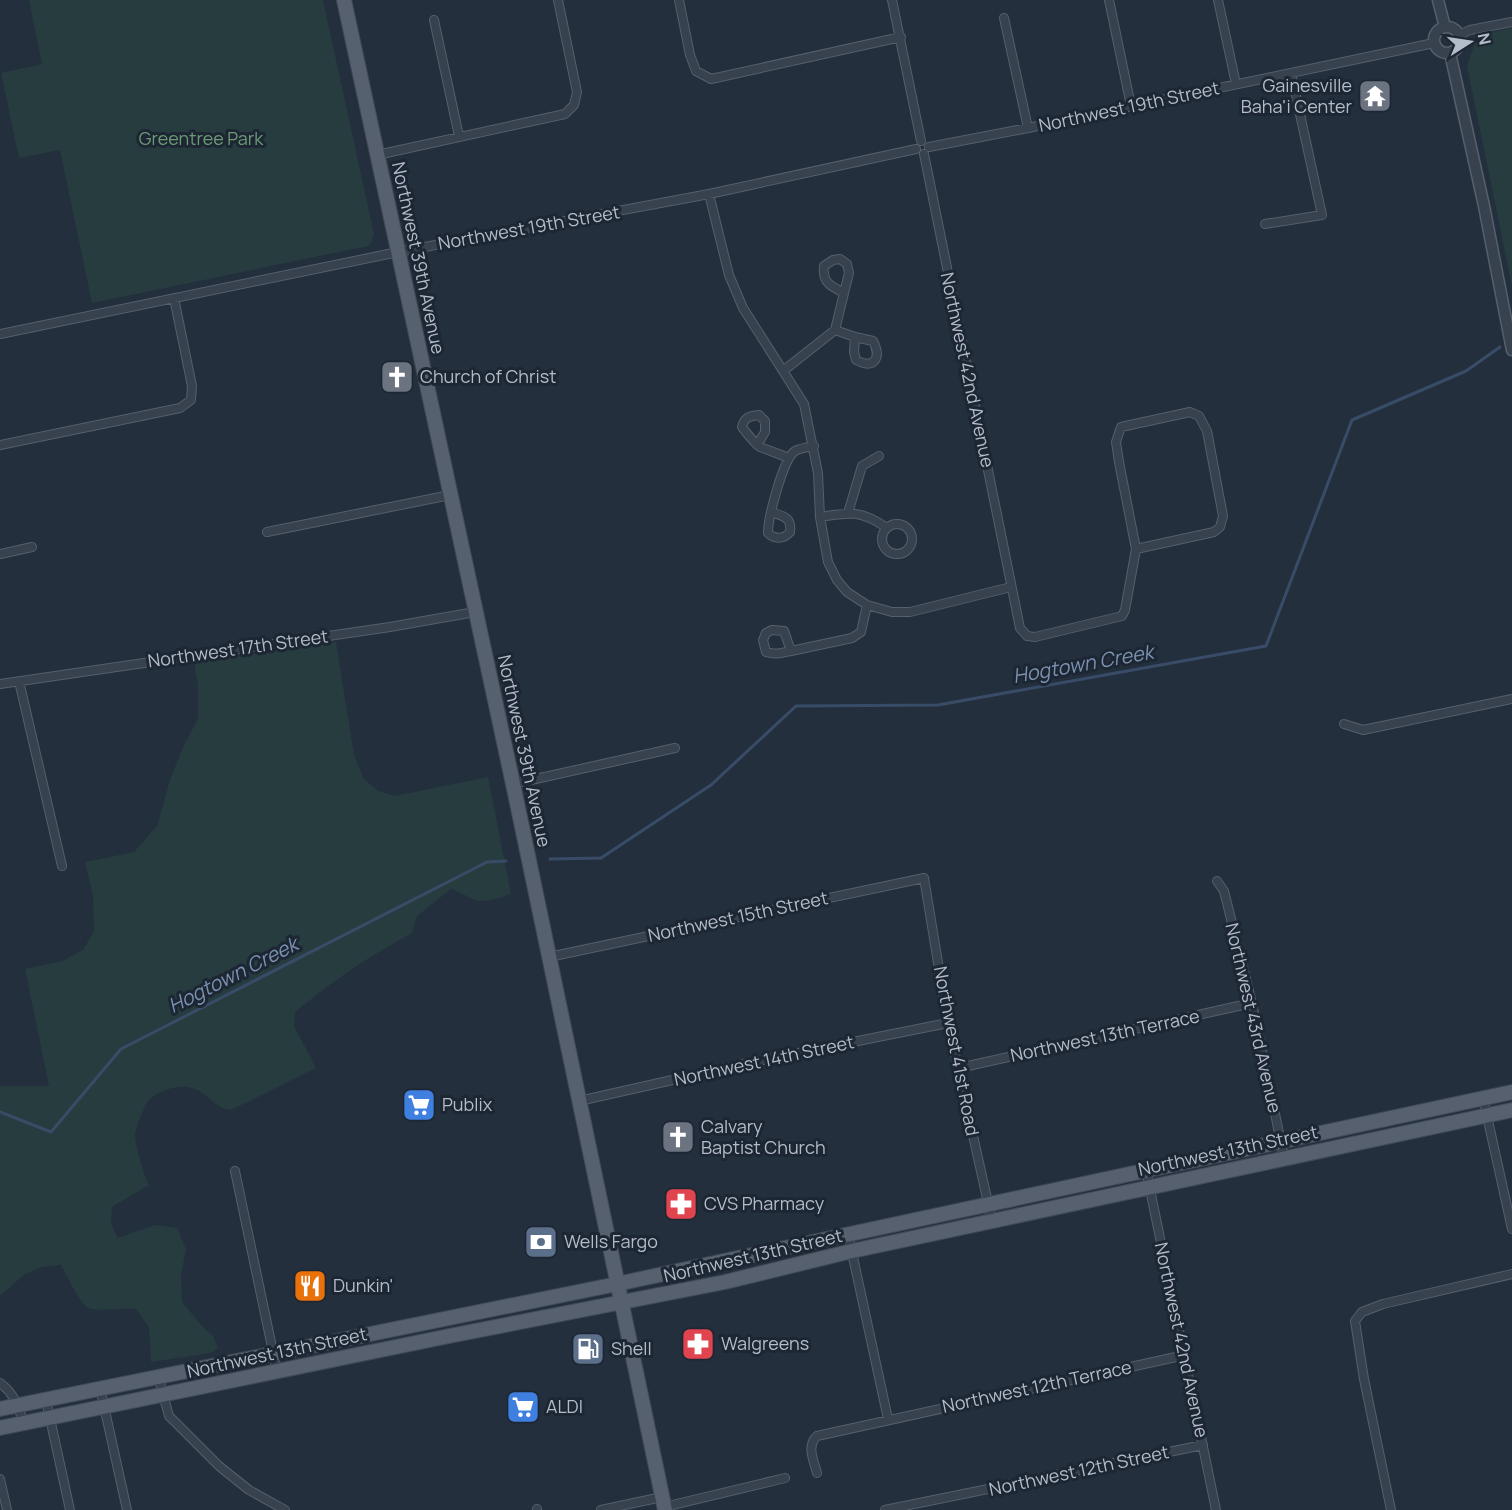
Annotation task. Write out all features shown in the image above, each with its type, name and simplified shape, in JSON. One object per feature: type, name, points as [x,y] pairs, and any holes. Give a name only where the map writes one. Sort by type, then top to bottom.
[{"type":"main road","name":"Northwest 39th Avenue","points":[[344,0],[513,784],[620,1303],[664,1504]]},
{"type":"main road","name":"Northwest 13th Street","points":[[0,1409],[617,1284],[1512,1092]]},
{"type":"main road","name":"Northwest 13th Street","points":[[0,1428],[725,1282],[852,1251],[1512,1110]]},
{"type":"street","points":[[377,155],[565,114],[574,105],[577,92],[558,0]]},
{"type":"street","points":[[679,0],[696,71],[711,79],[900,37]]},
{"type":"street","name":"Northwest 42nd Avenue","points":[[892,0],[1020,628],[1027,636],[1035,637],[1122,616],[1136,549]]},
{"type":"street","points":[[1109,0],[1131,106]]},
{"type":"street","points":[[1218,0],[1236,84]]},
{"type":"street","points":[[1438,0],[1444,27]]},
{"type":"street","points":[[1004,18],[1028,128]]},
{"type":"street","points":[[434,20],[459,136]]},
{"type":"street","points":[[1459,35],[1470,30],[1512,22]]},
{"type":"street","points":[[1444,27],[1454,29],[1459,35],[1458,47],[1450,53],[1440,51],[1434,43],[1436,33],[1444,27]]},
{"type":"street","name":"Northwest 19th Street","points":[[0,334],[398,252],[709,194],[1434,43]]},
{"type":"street","points":[[1450,53],[1484,206],[1512,350]]},
{"type":"street","points":[[1265,224],[1322,215],[1291,73]]},
{"type":"street","points":[[709,194],[729,275],[743,308],[804,404],[814,446],[820,517],[828,562],[837,580],[847,592],[867,605],[892,612],[910,612],[1011,587]]},
{"type":"street","points":[[783,370],[835,330],[844,293]]},
{"type":"street","points":[[0,446],[180,408],[191,400],[192,386],[174,298]]},
{"type":"street","points":[[835,330],[855,338]]},
{"type":"street","points":[[1190,412],[1199,416],[1207,431],[1223,516],[1220,527],[1214,532],[1136,549],[1116,442],[1121,427],[1190,412]]},
{"type":"street","points":[[757,445],[789,458]]},
{"type":"street","points":[[771,512],[789,458],[794,452],[814,446]]},
{"type":"street","points":[[848,513],[862,466],[879,456]]},
{"type":"street","points":[[267,532],[450,495]]},
{"type":"street","points":[[820,517],[848,513],[874,519],[887,528]]},
{"type":"street","points":[[0,554],[32,547]]},
{"type":"street","points":[[791,651],[852,638],[861,632],[867,605]]},
{"type":"street","name":"Northwest 17th Street","points":[[0,684],[390,627],[475,612]]},
{"type":"street","points":[[19,681],[62,866]]},
{"type":"street","points":[[1344,724],[1363,730],[1512,699]]},
{"type":"street","points":[[513,784],[675,748]]},
{"type":"street","name":"Northwest 15th Street","points":[[549,957],[901,882],[924,878],[924,881]]},
{"type":"street","name":"Northwest 41st Road","points":[[924,881],[948,1023],[992,1221]]},
{"type":"street","name":"Northwest 43rd Avenue","points":[[1217,881],[1224,891],[1252,1003],[1284,1157]]},
{"type":"street","name":"Northwest 13th Terrace","points":[[959,1068],[1252,1003]]},
{"type":"street","name":"Northwest 14th Street","points":[[579,1101],[747,1063],[948,1023]]},
{"type":"street","points":[[1483,1098],[1512,1229]]},
{"type":"street","name":"Northwest 42nd Avenue","points":[[1146,1170],[1216,1510]]},
{"type":"street","points":[[235,1172],[277,1371]]},
{"type":"street","points":[[849,1234],[888,1419]]},
{"type":"street","points":[[1391,1510],[1364,1379],[1355,1321],[1362,1312],[1383,1304],[1512,1274]]},
{"type":"street","name":"Northwest 12th Terrace","points":[[817,1473],[811,1446],[812,1440],[817,1436],[1185,1354]]},
{"type":"street","points":[[158,1376],[169,1416],[219,1466],[249,1490],[285,1510]]},
{"type":"street","points":[[0,1383],[8,1388],[18,1405],[23,1423]]},
{"type":"street","points":[[100,1388],[127,1510]]},
{"type":"street","points":[[46,1400],[70,1510]]},
{"type":"street","name":"Northwest 12th Street","points":[[885,1510],[1203,1445]]},
{"type":"street","points":[[601,1510],[664,1504],[785,1478]]},
{"type":"street","points":[[0,1479],[7,1510]]},
{"type":"street","points":[[940,1500],[942,1510]]},
{"type":"green space","name":"Greentree Park","points":[[29,0],[323,0],[374,234],[372,241],[368,246],[92,303],[60,150],[19,158],[1,73],[42,64]]},
{"type":"green space","points":[[1512,28],[1512,286],[1467,66],[1478,35]]},
{"type":"green space","points":[[336,642],[354,755],[364,779],[378,791],[395,796],[488,777],[511,894],[478,901],[451,889],[417,916],[412,933],[381,950],[295,1012],[294,1026],[316,1068],[231,1110],[220,1106],[198,1090],[187,1087],[168,1089],[148,1101],[135,1135],[140,1160],[149,1185],[112,1207],[111,1224],[118,1238],[155,1225],[177,1228],[186,1249],[181,1276],[182,1302],[213,1336],[218,1348],[211,1353],[151,1362],[149,1328],[136,1309],[91,1309],[82,1302],[61,1265],[42,1267],[25,1274],[0,1296],[0,1086],[49,1086],[25,969],[62,961],[83,950],[94,931],[93,896],[85,862],[134,852],[157,826],[170,780],[183,747],[198,719],[198,686],[194,663]]},
{"type":"waterway","name":"Hogtown Creek","points":[[550,859],[601,858],[711,785],[796,706],[938,705],[1266,646],[1352,420],[1466,371],[1500,347]]},
{"type":"waterway","name":"Hogtown Creek","points":[[0,1112],[51,1132],[121,1049],[487,862],[506,861]]},
{"type":"place","name":"Gainesville Baha'i Center","points":[[1375,96]]},
{"type":"place","name":"Church of Christ","points":[[397,377]]},
{"type":"place","name":"Publix","points":[[419,1105]]},
{"type":"place","name":"Calvary Baptist Church","points":[[678,1137]]},
{"type":"place","name":"CVS Pharmacy","points":[[681,1204]]},
{"type":"place","name":"Wells Fargo","points":[[541,1242]]},
{"type":"place","name":"Dunkin'","points":[[310,1286]]},
{"type":"place","name":"Walgreens","points":[[698,1344]]},
{"type":"place","name":"Shell","points":[[588,1349]]},
{"type":"place","name":"ALDI","points":[[523,1407]]}]
